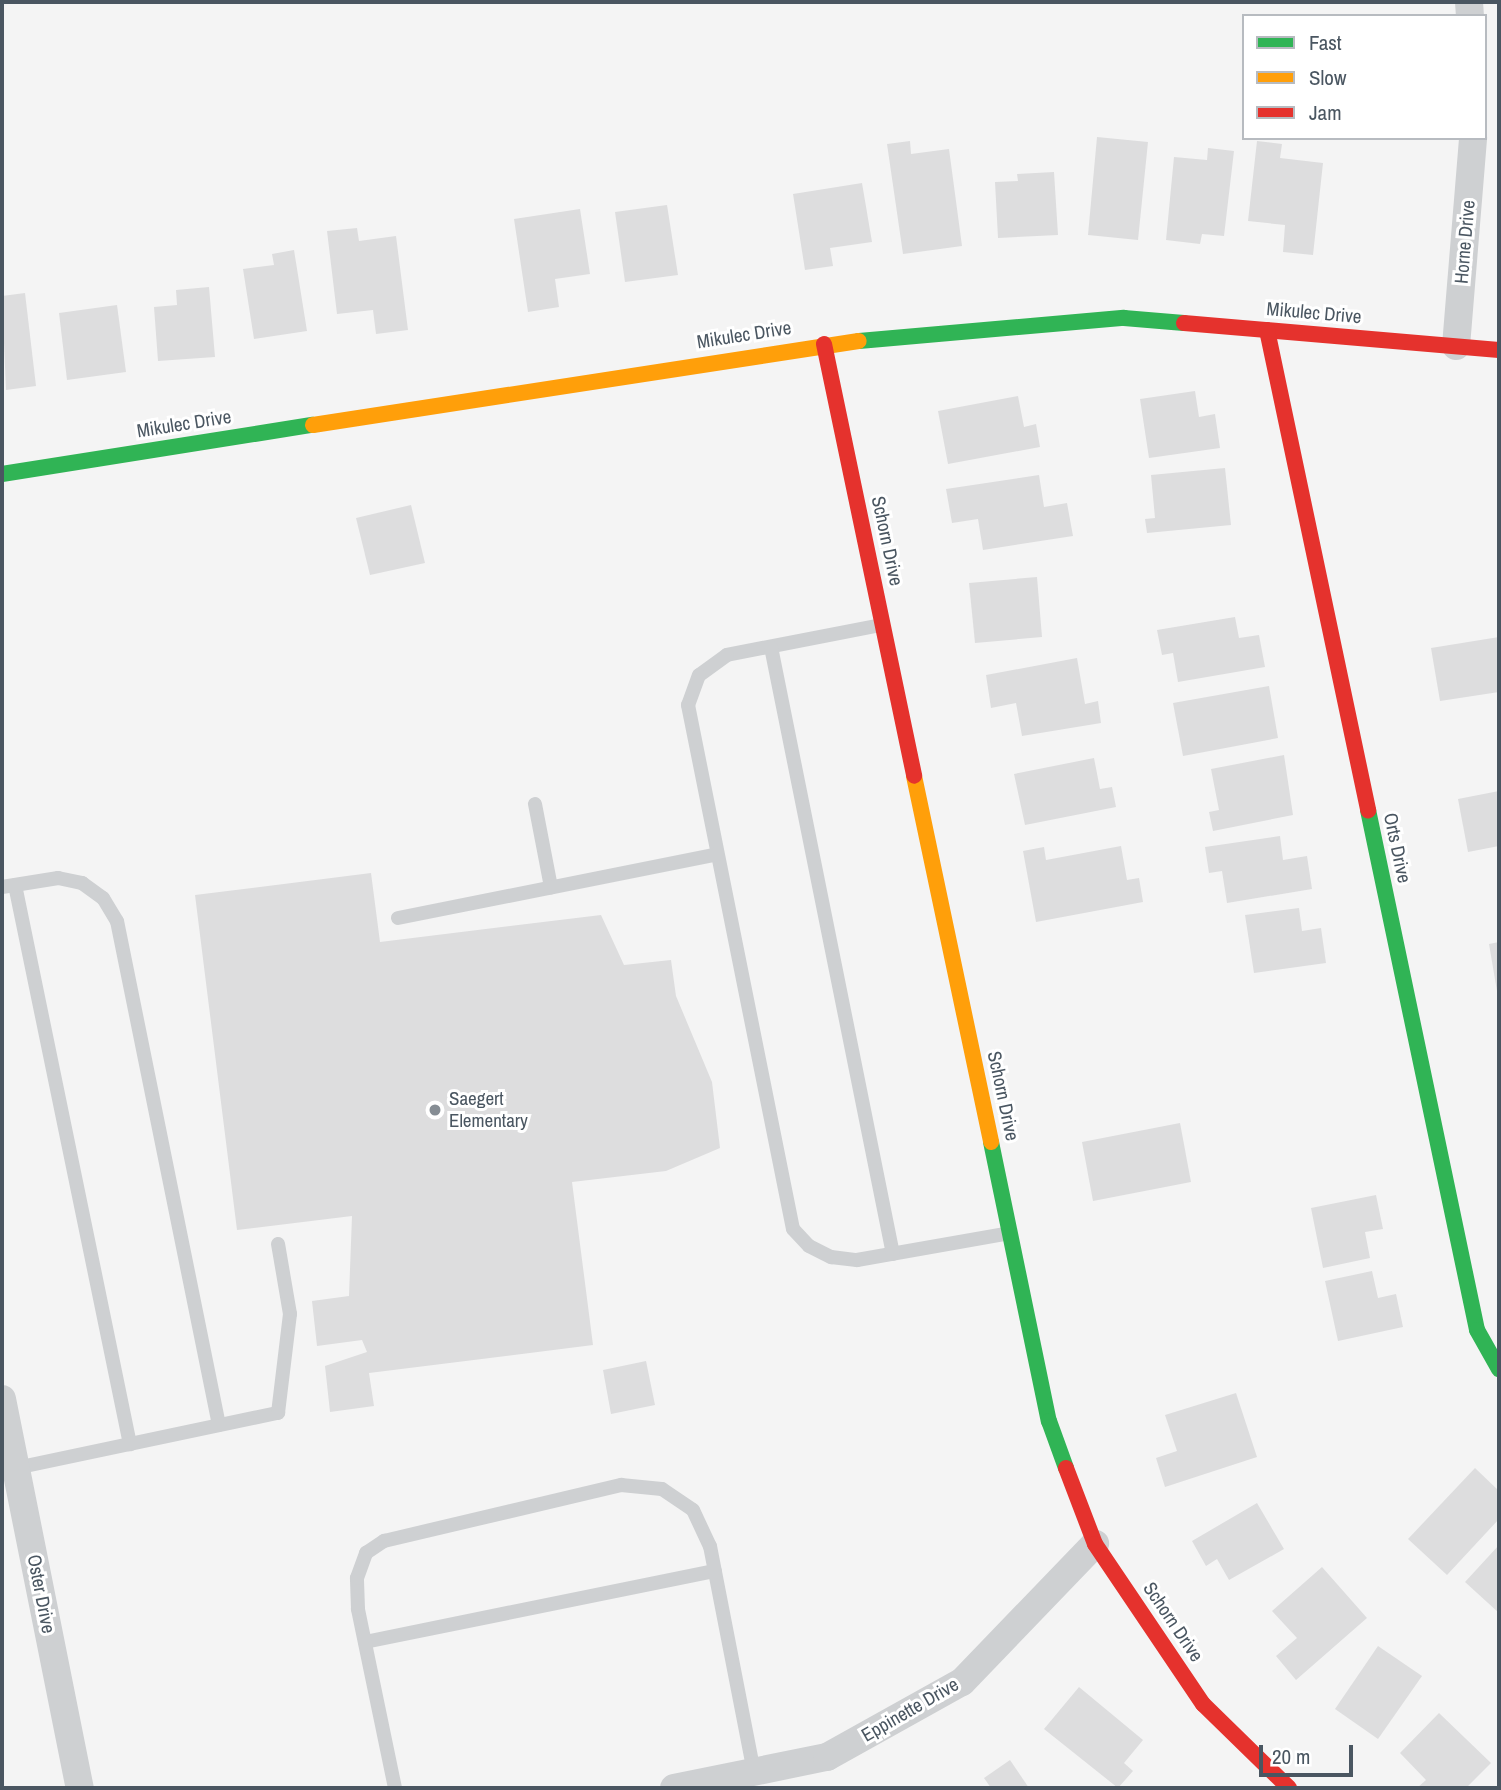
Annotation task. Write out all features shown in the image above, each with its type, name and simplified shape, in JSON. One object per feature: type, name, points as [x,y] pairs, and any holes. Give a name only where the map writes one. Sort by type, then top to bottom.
[{"type":"street","name":"Horne Drive","points":[[1456,346],[1473,140]]},
{"type":"street","name":"Mikulec Drive","points":[[2,474],[824,344],[1124,318],[1499,350]]},
{"type":"street","name":"Orts Drive","points":[[1267,330],[1477,1330],[1499,1369]]},
{"type":"street","name":"Schorn Drive","points":[[824,344],[1049,1421],[1095,1544],[1203,1704],[1289,1788]]},
{"type":"street","name":"Oster Drive","points":[[2,1399],[80,1788]]},
{"type":"street","name":"Eppinette Drive","points":[[674,1788],[827,1757],[962,1682],[1095,1544]]},
{"type":"lane","points":[[883,624],[727,655],[699,675],[688,705],[793,1229],[809,1246],[831,1257],[857,1260],[1010,1233]]},
{"type":"lane","points":[[771,647],[893,1254]]},
{"type":"lane","points":[[536,804],[551,887]]},
{"type":"lane","points":[[398,918],[717,854]]},
{"type":"lane","points":[[130,1444],[9,886],[58,878],[82,883],[103,898],[117,921],[219,1425]]},
{"type":"lane","points":[[16,1468],[278,1413],[290,1314],[278,1244]]},
{"type":"lane","points":[[395,1788],[365,1642],[357,1577],[366,1553],[384,1541],[621,1486],[662,1489],[692,1510],[710,1546],[754,1772]]},
{"type":"lane","points":[[365,1642],[715,1571]]},
{"type":"building","points":[[1097,137],[1148,142],[1138,240],[1088,235]]},
{"type":"building","points":[[910,141],[911,154],[949,149],[962,246],[903,254],[887,144]]},
{"type":"building","points":[[1257,141],[1282,144],[1280,158],[1323,163],[1313,255],[1283,252],[1285,225],[1248,221]]},
{"type":"building","points":[[1208,148],[1234,151],[1224,236],[1202,234],[1200,244],[1166,240],[1174,157],[1207,160]]},
{"type":"building","points":[[1054,172],[1058,235],[998,238],[995,182],[1018,181],[1017,174]]},
{"type":"building","points":[[862,183],[872,242],[830,248],[833,266],[805,270],[793,194]]},
{"type":"building","points":[[667,205],[678,275],[625,282],[615,212]]},
{"type":"building","points":[[580,209],[590,274],[555,279],[559,307],[528,312],[514,219]]},
{"type":"building","points":[[357,228],[359,241],[396,236],[408,330],[376,334],[373,310],[337,314],[327,231]]},
{"type":"building","points":[[294,250],[307,331],[254,339],[243,269],[274,265],[272,254]]},
{"type":"building","points":[[209,287],[215,357],[158,361],[154,307],[177,305],[176,290]]},
{"type":"building","points":[[25,293],[36,386],[6,390],[2,296]]},
{"type":"building","points":[[117,305],[126,372],[67,380],[59,313]]},
{"type":"building","points":[[1195,391],[1199,417],[1215,414],[1220,448],[1149,458],[1140,399]]},
{"type":"building","points":[[1018,396],[1024,427],[1036,424],[1040,447],[948,464],[938,411]]},
{"type":"building","points":[[1225,468],[1231,525],[1147,533],[1145,519],[1155,518],[1151,475]]},
{"type":"building","points":[[1039,475],[1044,507],[1067,503],[1073,536],[983,550],[978,519],[952,523],[946,489]]},
{"type":"building","points":[[411,505],[425,563],[370,575],[356,518]]},
{"type":"building","points":[[1037,577],[1042,637],[975,643],[969,583]]},
{"type":"building","points":[[1235,617],[1239,638],[1259,635],[1265,667],[1178,682],[1173,653],[1162,655],[1157,630]]},
{"type":"building","points":[[1499,637],[1499,692],[1440,701],[1431,648]]},
{"type":"building","points":[[1077,658],[1085,704],[1098,701],[1101,723],[1022,736],[1016,703],[991,708],[986,675]]},
{"type":"building","points":[[1269,686],[1278,738],[1183,756],[1173,703]]},
{"type":"building","points":[[1284,755],[1293,815],[1213,831],[1209,812],[1219,810],[1211,769]]},
{"type":"building","points":[[1094,758],[1100,789],[1112,787],[1116,807],[1025,825],[1014,774]]},
{"type":"building","points":[[1499,791],[1499,846],[1468,852],[1458,799]]},
{"type":"building","points":[[1280,836],[1283,860],[1307,856],[1312,889],[1227,903],[1222,871],[1209,873],[1205,847]]},
{"type":"building","points":[[1121,846],[1127,880],[1139,878],[1143,902],[1036,922],[1023,851],[1044,847],[1046,860]]},
{"type":"building","points":[[371,873],[380,942],[601,915],[624,965],[671,960],[676,996],[712,1082],[720,1148],[666,1171],[572,1182],[593,1345],[369,1373],[374,1406],[330,1412],[325,1366],[367,1352],[362,1340],[317,1346],[312,1301],[349,1296],[352,1216],[237,1230],[195,895]]},
{"type":"building","points":[[1299,908],[1302,931],[1321,928],[1326,963],[1254,973],[1245,915]]},
{"type":"building","points":[[1499,942],[1499,996],[1498,997],[1489,944]]},
{"type":"building","points":[[1180,1123],[1191,1182],[1093,1201],[1082,1142]]},
{"type":"building","points":[[1376,1195],[1383,1229],[1365,1232],[1370,1258],[1323,1268],[1311,1208]]},
{"type":"building","points":[[1372,1271],[1378,1298],[1396,1294],[1403,1327],[1338,1341],[1325,1281]]},
{"type":"building","points":[[646,1361],[655,1405],[611,1414],[603,1370]]},
{"type":"building","points":[[1236,1393],[1257,1457],[1165,1487],[1156,1458],[1177,1451],[1165,1415]]},
{"type":"building","points":[[1475,1468],[1499,1491],[1499,1519],[1447,1575],[1408,1539]]},
{"type":"building","points":[[1257,1503],[1284,1549],[1229,1580],[1217,1559],[1206,1566],[1192,1541]]},
{"type":"building","points":[[1499,1545],[1499,1613],[1465,1582]]},
{"type":"building","points":[[1322,1567],[1367,1618],[1296,1680],[1276,1656],[1297,1638],[1272,1611]]},
{"type":"building","points":[[1378,1646],[1422,1676],[1378,1739],[1335,1709]]},
{"type":"building","points":[[1079,1687],[1143,1740],[1124,1763],[1133,1771],[1118,1788],[1044,1729]]},
{"type":"building","points":[[1439,1713],[1491,1763],[1466,1788],[1417,1788],[1426,1780],[1400,1753]]},
{"type":"building","points":[[1010,1760],[1029,1788],[991,1788],[984,1778]]},
{"type":"traffic: fast","points":[[859,341],[1124,318],[1184,323]]},
{"type":"traffic: fast","points":[[2,474],[313,425]]},
{"type":"traffic: fast","points":[[1368,810],[1477,1330],[1499,1369]]},
{"type":"traffic: fast","points":[[991,1142],[1049,1421],[1066,1468]]},
{"type":"traffic: slow","points":[[313,425],[859,341]]},
{"type":"traffic: slow","points":[[914,776],[991,1142]]},
{"type":"traffic: jam","points":[[1184,323],[1499,350]]},
{"type":"traffic: jam","points":[[1267,330],[1368,810]]},
{"type":"traffic: jam","points":[[824,344],[914,776]]},
{"type":"traffic: jam","points":[[1066,1468],[1095,1544],[1203,1704],[1289,1788]]},
{"type":"place","name":"Saegert Elementary","points":[[435,1110]]}]
